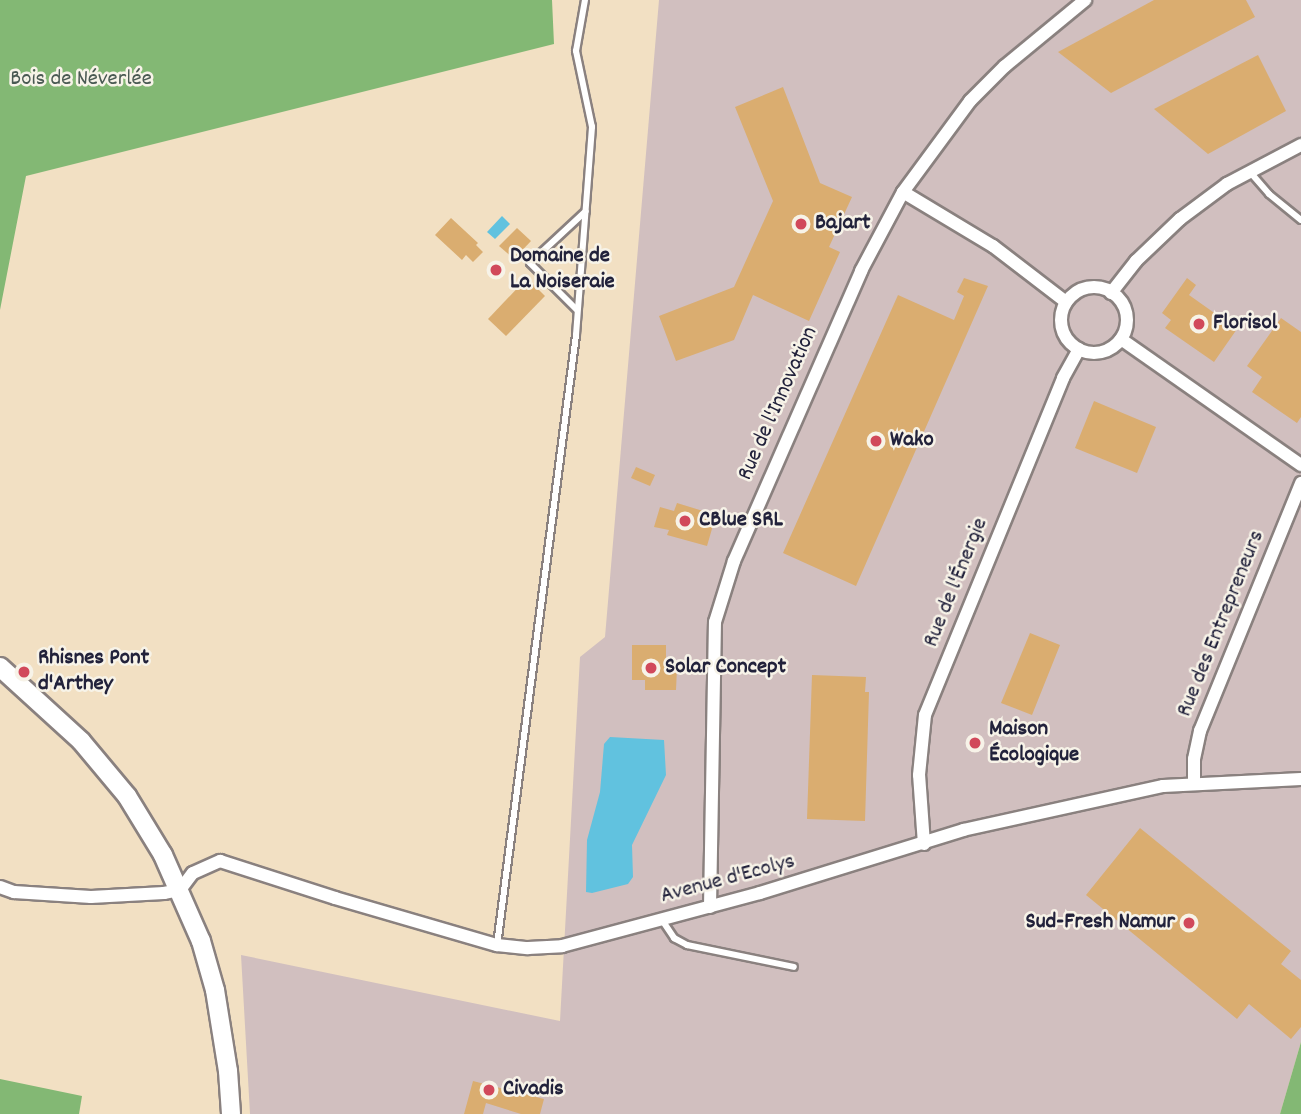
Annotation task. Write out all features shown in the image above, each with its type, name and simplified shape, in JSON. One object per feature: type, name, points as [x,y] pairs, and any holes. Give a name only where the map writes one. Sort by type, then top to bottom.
[{"type":"main road","points":[[0,667],[81,741],[127,796],[180,890],[201,941],[215,990],[227,1061],[231,1114]]},
{"type":"street","name":"Rue de l'Innovation","points":[[710,907],[715,622],[739,548],[861,271],[903,192],[970,101],[1005,66],[1085,0]]},
{"type":"street","points":[[1111,293],[1136,261],[1180,219],[1227,184],[1301,145]]},
{"type":"street","points":[[903,192],[993,246],[1066,302]]},
{"type":"street","points":[[1090,288],[1111,293],[1126,312],[1127,323],[1121,339],[1101,352],[1079,349],[1067,339],[1062,327],[1066,302],[1076,292],[1090,288]]},
{"type":"street","points":[[1121,339],[1301,466]]},
{"type":"street","name":"Rue de l'Énergie","points":[[924,844],[919,775],[925,715],[1063,378],[1079,349]]},
{"type":"street","name":"Rue des Entrepreneurs","points":[[1194,783],[1194,759],[1200,731],[1301,484]]},
{"type":"street","name":"Avenue d'Ecolys","points":[[180,890],[193,873],[220,860],[335,898],[497,945],[528,948],[562,946],[710,907],[924,844],[962,830],[1154,788],[1194,783],[1301,779]]},
{"type":"street","points":[[0,887],[14,892],[91,897],[180,890]]},
{"type":"lane","points":[[497,945],[577,310],[592,127],[576,51],[586,0]]},
{"type":"lane","points":[[1250,172],[1269,194],[1299,217]]},
{"type":"lane","points":[[577,310],[530,263],[586,211]]},
{"type":"lane","points":[[662,920],[674,938],[687,945],[794,967]]},
{"type":"shaded area","points":[[659,0],[1301,0],[1301,1042],[1280,1114],[250,1114],[241,955],[560,1021],[580,657],[605,637]]},
{"type":"green space","name":"Bois de Néverlée","points":[[0,0],[552,0],[554,44],[26,176],[0,310]]},
{"type":"green space","points":[[1301,1042],[1301,1114],[1280,1114]]},
{"type":"green space","points":[[0,1079],[82,1096],[79,1114],[0,1114]]},
{"type":"water","points":[[502,216],[510,224],[495,239],[487,232]]},
{"type":"water","points":[[610,737],[664,740],[666,775],[632,845],[633,877],[628,884],[592,893],[586,892],[587,840],[600,792],[604,744]]},
{"type":"building","points":[[1154,0],[1246,0],[1255,17],[1111,93],[1058,52]]},
{"type":"building","points":[[1258,55],[1286,111],[1208,154],[1154,109]]},
{"type":"building","points":[[783,87],[820,183],[852,197],[829,247],[840,252],[809,321],[753,295],[734,340],[676,361],[659,316],[734,287],[773,201],[735,107]]},
{"type":"building","points":[[451,218],[478,243],[476,245],[483,252],[473,262],[466,255],[462,260],[435,235]]},
{"type":"building","points":[[517,228],[531,241],[514,259],[499,246]]},
{"type":"building","points":[[527,278],[545,296],[506,336],[488,319]]},
{"type":"building","name":"Wako","points":[[964,278],[988,286],[856,586],[783,553],[898,295],[954,320],[964,296],[957,292]]},
{"type":"building","name":"Florisol","points":[[1187,278],[1196,285],[1189,295],[1237,329],[1214,362],[1165,328],[1171,320],[1162,313]]},
{"type":"building","points":[[1281,318],[1301,332],[1301,417],[1297,423],[1252,392],[1262,377],[1247,366]]},
{"type":"building","points":[[1094,401],[1156,427],[1137,473],[1075,448]]},
{"type":"building","points":[[636,467],[655,475],[650,486],[631,478]]},
{"type":"building","name":"CBlue SRL","points":[[677,503],[716,515],[707,546],[667,535],[669,530],[654,527],[660,507],[674,511]]},
{"type":"building","points":[[1030,633],[1060,645],[1032,715],[1001,703]]},
{"type":"building","name":"Solar Concept","points":[[632,645],[666,645],[666,668],[677,668],[676,690],[645,690],[645,680],[632,680]]},
{"type":"building","points":[[812,675],[866,677],[865,692],[869,692],[865,821],[807,819]]},
{"type":"building","name":"Sud-Fresh Namur","points":[[1140,828],[1291,951],[1281,964],[1301,980],[1301,1027],[1291,1039],[1249,1004],[1237,1019],[1086,895]]},
{"type":"building","name":"Civadis","points":[[473,1081],[544,1099],[540,1114],[521,1114],[486,1103],[483,1114],[464,1114]]},
{"type":"place","name":"Bajart","points":[[801,224]]},
{"type":"place","name":"Domaine de La Noiseraie","points":[[496,270]]},
{"type":"place","name":"Florisol","points":[[1199,324]]},
{"type":"place","name":"Wako","points":[[876,441]]},
{"type":"place","name":"CBlue SRL","points":[[685,521]]},
{"type":"place","name":"Solar Concept","points":[[651,668]]},
{"type":"place","name":"Rhisnes Pont d'Arthey","points":[[24,672]]},
{"type":"place","name":"Maison Écologique","points":[[975,743]]},
{"type":"place","name":"Sud-Fresh Namur","points":[[1189,923]]},
{"type":"place","name":"Civadis","points":[[489,1090]]}]
